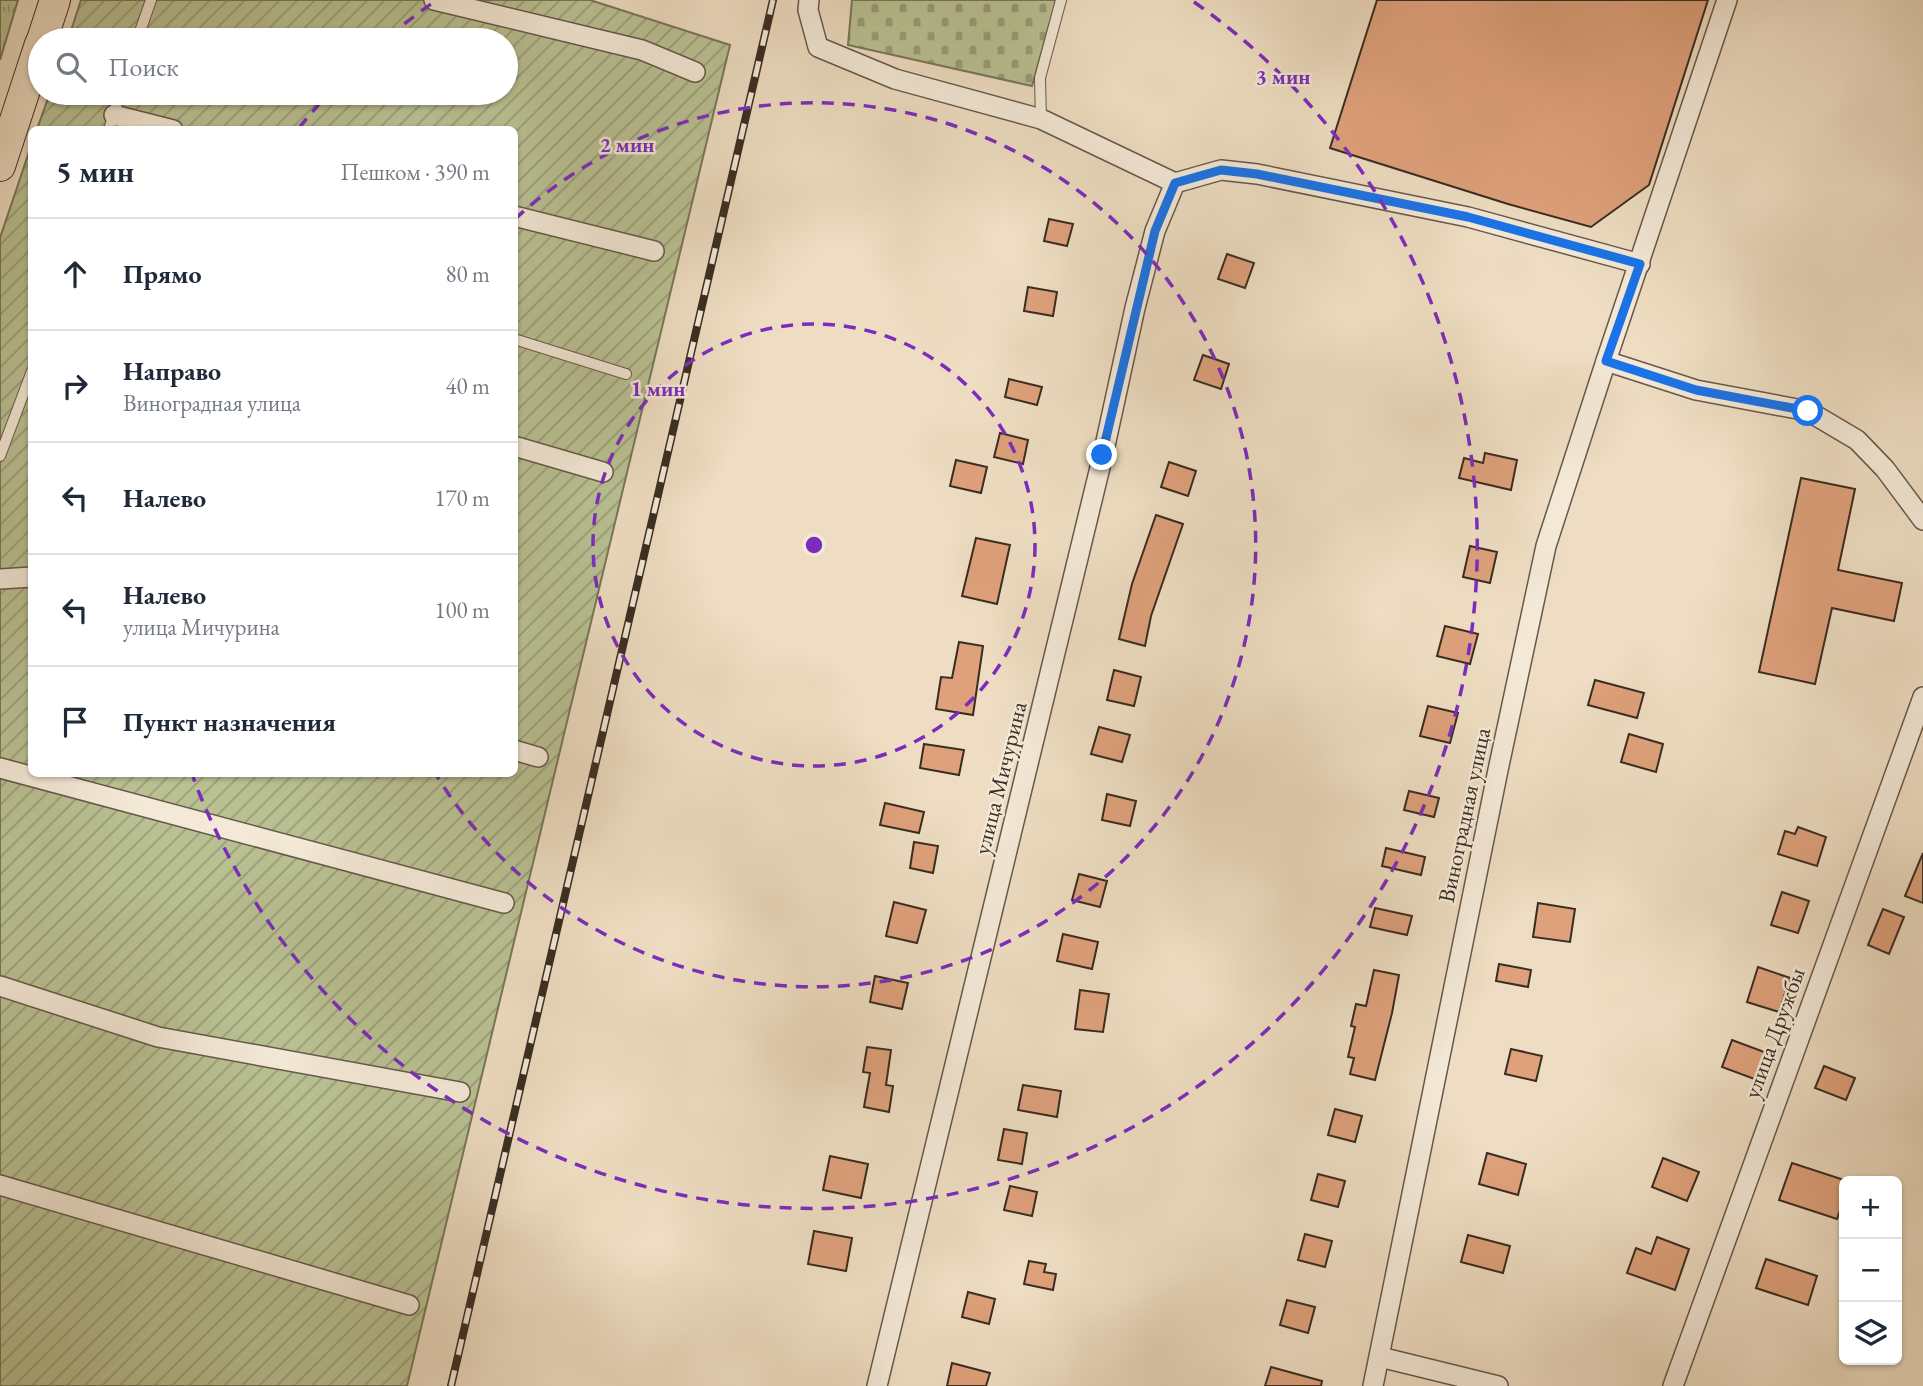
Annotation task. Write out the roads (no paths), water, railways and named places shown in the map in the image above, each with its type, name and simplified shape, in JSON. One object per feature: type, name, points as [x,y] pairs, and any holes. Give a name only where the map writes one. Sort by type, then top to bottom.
[{"type":"main road","points":[[46,28],[55,0]]},
{"type":"main road","points":[[0,166],[28,81]]},
{"type":"street","points":[[434,0],[642,50],[695,72]]},
{"type":"street","points":[[809,0],[808,10],[818,47],[895,79],[1041,119],[1175,183],[1221,170],[1257,174],[1468,217],[1640,264]]},
{"type":"street","name":"Виноградная улица","points":[[1373,1386],[1544,559],[1606,361],[1727,0]]},
{"type":"street","name":"улица Мичурина","points":[[877,1386],[1155,231],[1175,183]]},
{"type":"street","points":[[518,217],[654,251]]},
{"type":"street","points":[[1606,361],[1696,390],[1808,411],[1857,440],[1885,469],[1923,520]]},
{"type":"street","points":[[518,447],[603,472]]},
{"type":"street","points":[[0,579],[28,577]]},
{"type":"street","name":"улица Дружбы","points":[[1673,1386],[1923,697]]},
{"type":"street","points":[[518,751],[538,757]]},
{"type":"street","points":[[0,768],[28,776]]},
{"type":"street","points":[[34,777],[504,903]]},
{"type":"street","points":[[0,986],[158,1037],[460,1092]]},
{"type":"street","points":[[0,1185],[409,1305]]},
{"type":"street","points":[[1381,1357],[1498,1386]]},
{"type":"lane","points":[[141,28],[151,0]]},
{"type":"lane","points":[[1041,119],[1040,78],[1061,0]]},
{"type":"lane","points":[[114,125],[118,105]]},
{"type":"lane","points":[[518,340],[626,374]]},
{"type":"lane","points":[[0,456],[28,382]]},
{"type":"railway","points":[[451,1386],[773,0]]}]
